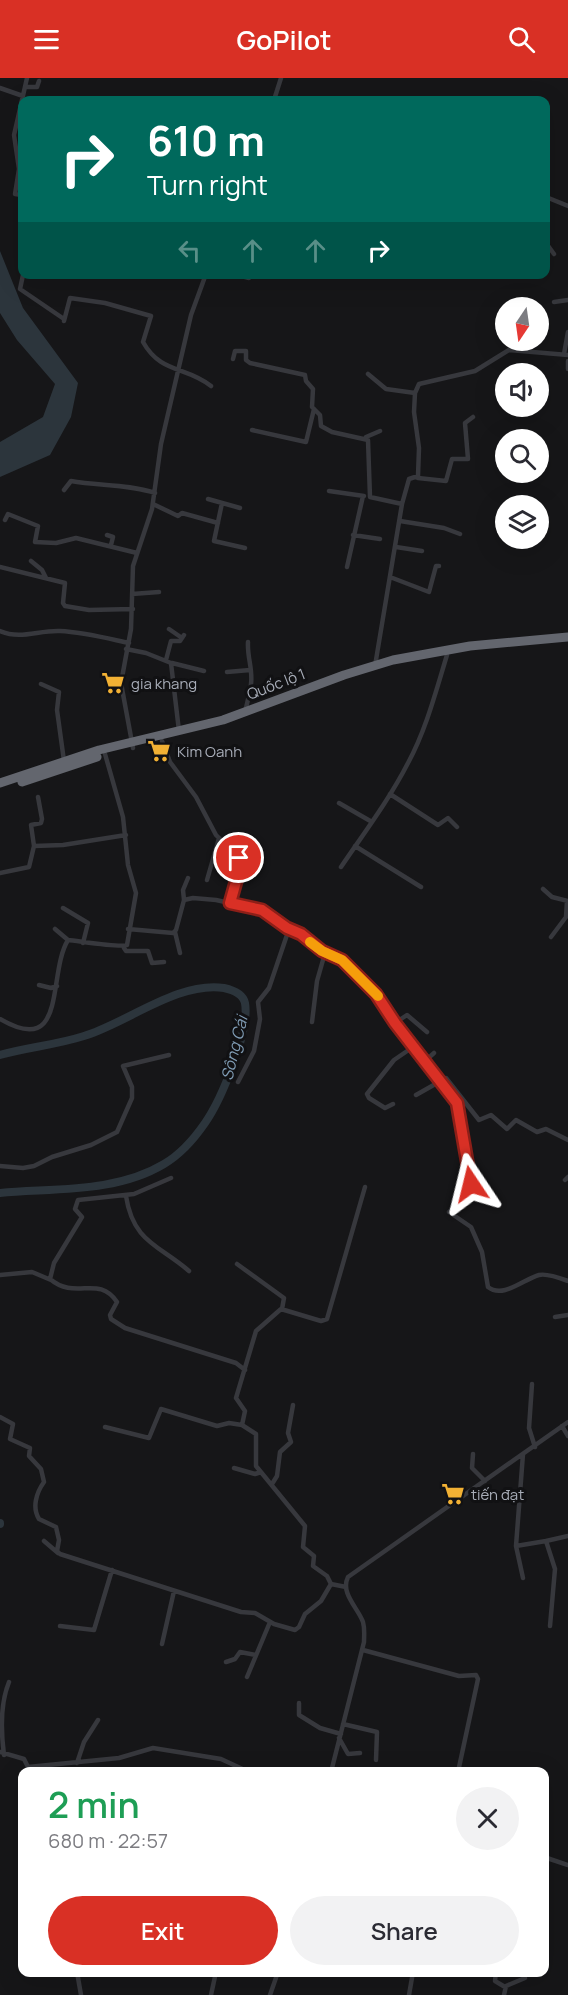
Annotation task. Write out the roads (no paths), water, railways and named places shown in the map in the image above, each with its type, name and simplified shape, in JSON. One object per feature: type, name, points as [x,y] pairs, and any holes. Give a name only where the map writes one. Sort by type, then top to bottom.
[{"type":"highway","name":"Quốc lộ 1","points":[[0,789],[132,745],[245,712],[375,666],[464,647],[568,637]]},
{"type":"highway","name":"Quốc lộ 1","points":[[0,783],[64,761],[132,745],[162,741],[226,724],[367,674],[447,655],[505,647],[568,643]]},
{"type":"street","points":[[0,88],[23,96],[27,78]]},
{"type":"street","points":[[275,96],[280,78]]},
{"type":"street","points":[[25,87],[37,87],[39,81]]},
{"type":"street","points":[[18,118],[14,135],[18,161]]},
{"type":"street","points":[[18,174],[15,194],[18,194]]},
{"type":"street","points":[[550,199],[568,206]]},
{"type":"street","points":[[550,248],[554,254]]},
{"type":"street","points":[[22,279],[20,289],[64,320],[70,298],[105,303],[151,316],[143,343],[160,364],[178,369],[211,386]]},
{"type":"street","points":[[132,745],[121,683],[133,609],[132,570],[153,504],[161,444],[195,300],[204,279]]},
{"type":"street","points":[[554,302],[568,300]]},
{"type":"street","points":[[417,478],[419,448],[414,393],[419,384],[474,371],[506,351],[566,355],[568,332]]},
{"type":"street","points":[[233,359],[235,351],[246,351],[246,360],[250,363],[305,375],[306,381],[313,389],[314,409],[306,442],[252,430]]},
{"type":"street","points":[[568,361],[568,369]]},
{"type":"street","points":[[368,374],[387,389],[414,393]]},
{"type":"street","points":[[314,409],[320,415],[322,428],[332,432],[366,437],[380,431]]},
{"type":"street","points":[[375,666],[402,504],[409,479],[446,481],[452,459],[468,459],[465,423],[472,417]]},
{"type":"street","points":[[366,437],[369,445],[370,497]]},
{"type":"street","points":[[64,490],[70,481],[109,487],[133,486],[155,493]]},
{"type":"street","points":[[329,491],[402,504]]},
{"type":"street","points":[[347,567],[363,496]]},
{"type":"street","points":[[208,499],[240,508]]},
{"type":"street","points":[[222,503],[215,541],[245,548]]},
{"type":"street","points":[[153,504],[178,516],[182,513],[218,523]]},
{"type":"street","points":[[5,520],[8,514],[38,526],[35,543],[56,543],[76,538],[137,553]]},
{"type":"street","points":[[400,521],[444,528],[460,534]]},
{"type":"street","points":[[107,535],[112,537],[111,545]]},
{"type":"street","points":[[353,535],[380,539]]},
{"type":"street","points":[[396,547],[422,551]]},
{"type":"street","points":[[31,561],[42,570],[46,578]]},
{"type":"street","points":[[390,577],[429,592],[436,566],[440,566]]},
{"type":"street","points":[[0,567],[65,583],[63,603],[65,606],[89,610],[133,609]]},
{"type":"street","points":[[132,594],[159,592]]},
{"type":"street","points":[[170,629],[183,636],[180,641],[171,641],[169,662],[179,731]]},
{"type":"street","points":[[0,631],[18,636],[44,631],[71,632],[129,643]]},
{"type":"street","points":[[245,712],[251,682],[248,642]]},
{"type":"street","points":[[126,649],[204,671]]},
{"type":"street","points":[[341,867],[390,794],[417,746],[447,655]]},
{"type":"street","points":[[227,672],[249,670]]},
{"type":"street","points":[[41,684],[59,692],[57,710],[64,761]]},
{"type":"street","points":[[162,741],[170,762],[196,797],[219,838],[239,858],[239,871],[230,903]]},
{"type":"street","points":[[105,754],[126,835],[128,865],[136,896],[128,929],[128,942],[124,948]]},
{"type":"street","points":[[390,794],[438,825],[448,818],[458,827]]},
{"type":"street","points":[[0,873],[27,868],[34,846],[31,825],[41,823],[42,819],[38,797]]},
{"type":"street","points":[[339,803],[372,822]]},
{"type":"street","points":[[34,846],[63,845],[126,835]]},
{"type":"street","points":[[207,880],[219,838]]},
{"type":"street","points":[[355,846],[421,887]]},
{"type":"street","points":[[180,953],[175,932],[188,878]]},
{"type":"street","points":[[543,889],[552,897],[567,901],[566,917],[551,937]]},
{"type":"street","points":[[184,900],[197,898],[262,910],[301,934],[325,953],[344,962],[376,994],[413,1047],[479,1120],[490,1115],[507,1129],[516,1120],[537,1132],[546,1128],[568,1140]]},
{"type":"street","points":[[63,908],[88,923],[83,943]]},
{"type":"street","points":[[55,929],[68,940],[105,943],[124,948],[126,951],[148,951],[152,963],[164,962]]},
{"type":"street","points":[[128,929],[175,932]]},
{"type":"street","points":[[238,1082],[254,1051],[260,1019],[258,1002],[268,990],[290,929]]},
{"type":"street","points":[[0,1019],[22,1030],[44,1024],[54,1003],[58,968],[68,940]]},
{"type":"street","points":[[312,1022],[317,981],[325,953]]},
{"type":"street","points":[[39,985],[51,988],[57,986]]},
{"type":"street","points":[[395,1023],[407,1015],[427,1032]]},
{"type":"street","points":[[393,1104],[385,1108],[369,1098],[367,1094],[394,1060],[413,1047]]},
{"type":"street","points":[[426,1060],[434,1053]]},
{"type":"street","points":[[0,1166],[23,1168],[34,1166],[52,1156],[91,1145],[117,1132],[132,1098],[132,1087],[123,1066],[169,1055]]},
{"type":"street","points":[[416,1095],[441,1079]]},
{"type":"street","points":[[441,1079],[459,1107],[471,1184],[469,1191],[450,1213],[471,1227],[482,1252],[490,1288],[505,1290],[544,1275],[568,1281]]},
{"type":"street","points":[[51,1280],[53,1264],[82,1217],[75,1209],[78,1200],[126,1196],[147,1190],[171,1178]]},
{"type":"street","points":[[282,1309],[326,1321],[364,1187]]},
{"type":"street","points":[[126,1196],[131,1218],[145,1240],[189,1271]]},
{"type":"street","points":[[237,1264],[284,1298],[282,1309],[257,1329],[236,1398],[245,1411],[242,1425]]},
{"type":"street","points":[[0,1275],[30,1272],[67,1289],[92,1287],[106,1291],[116,1300],[110,1317],[117,1324],[147,1336],[236,1363],[245,1370]]},
{"type":"street","points":[[555,1317],[568,1315]]},
{"type":"street","points":[[532,1384],[529,1428],[535,1447]]},
{"type":"street","points":[[272,1484],[276,1476],[280,1452],[291,1442],[288,1433],[293,1404]]},
{"type":"street","points":[[105,1426],[149,1438],[161,1409],[217,1426],[242,1425],[256,1434],[255,1458],[261,1472],[305,1526],[303,1547],[314,1556],[313,1566],[327,1576],[331,1584]]},
{"type":"street","points":[[0,1417],[13,1424],[10,1439],[29,1448],[29,1456],[41,1468],[44,1482],[39,1488],[35,1511],[39,1519],[57,1527],[60,1540],[58,1553]]},
{"type":"street","points":[[332,1767],[363,1650],[365,1629],[363,1620],[346,1587],[348,1577],[568,1422]]},
{"type":"street","points":[[562,1426],[568,1436]]},
{"type":"street","points":[[473,1454],[472,1468],[485,1481]]},
{"type":"street","points":[[523,1578],[516,1546],[524,1454]]},
{"type":"street","points":[[234,1468],[255,1474],[261,1472]]},
{"type":"street","points":[[516,1546],[568,1536]]},
{"type":"street","points":[[44,1541],[58,1553],[241,1612],[255,1613],[270,1622],[297,1629],[305,1614],[321,1601],[331,1584]]},
{"type":"street","points":[[546,1541],[555,1569],[550,1626]]},
{"type":"street","points":[[60,1626],[94,1630],[112,1570]]},
{"type":"street","points":[[331,1584],[346,1587]]},
{"type":"street","points":[[162,1644],[174,1591]]},
{"type":"street","points":[[247,1677],[270,1622]]},
{"type":"street","points":[[363,1650],[459,1676],[476,1675],[478,1679],[459,1767]]},
{"type":"street","points":[[226,1662],[235,1659],[240,1652],[256,1655]]},
{"type":"street","points":[[9,1682],[5,1691],[0,1734],[2,1753],[24,1759],[27,1767]]},
{"type":"street","points":[[299,1703],[299,1715],[320,1728],[340,1736],[348,1754],[360,1753]]},
{"type":"street","points":[[77,1763],[83,1744],[98,1720]]},
{"type":"street","points":[[343,1724],[377,1732],[376,1760]]},
{"type":"street","points":[[44,1767],[124,1758],[153,1748],[221,1759],[238,1767]]},
{"type":"street","points":[[549,1859],[568,1865]]},
{"type":"street","points":[[77,1977],[81,1995]]},
{"type":"street","points":[[211,1995],[215,1977]]},
{"type":"street","points":[[270,1995],[276,1977]]},
{"type":"street","points":[[409,1995],[412,1977]]},
{"type":"street","points":[[495,1977],[495,1981],[505,1987]]},
{"type":"street","points":[[505,1987],[525,1978]]},
{"type":"street","points":[[504,1995],[505,1987]]},
{"type":"waterway","name":"Sông Cái","points":[[0,1055],[84,1036],[153,1004],[189,991],[224,988],[237,993],[245,1003],[239,1047],[219,1098],[201,1129],[176,1156],[145,1173],[105,1185],[0,1193]]},
{"type":"place","name":"gia khang","points":[[113,683]]},
{"type":"place","name":"Kim Oanh","points":[[159,751]]},
{"type":"place","name":"tiến đạt","points":[[453,1494]]}]
